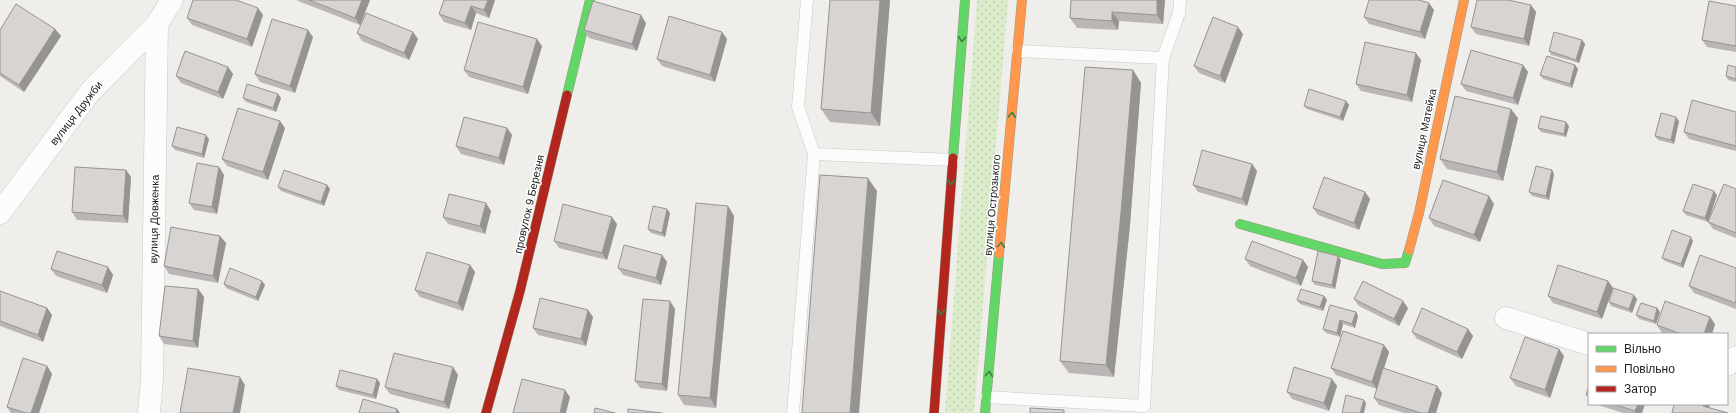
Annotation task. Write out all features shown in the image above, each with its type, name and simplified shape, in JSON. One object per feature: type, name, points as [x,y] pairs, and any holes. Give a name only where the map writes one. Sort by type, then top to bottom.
[{"type":"street","name":"вулиця Дружби","points":[[0,213],[90,92],[157,24],[172,0]]},
{"type":"street","name":"провулок 9 Березня","points":[[486,413],[520,291],[590,0]]},
{"type":"street","points":[[934,413],[965,0]]},
{"type":"street","name":"вулиця Острозького","points":[[985,413],[1022,0]]},
{"type":"street","name":"вулиця Матейка","points":[[1240,224],[1382,264],[1405,263],[1419,213],[1464,0]]},
{"type":"street","name":"вулиця Довженка","points":[[149,413],[152,379],[157,24]]},
{"type":"street","points":[[1506,318],[1588,344]]},
{"type":"street","points":[[1728,364],[1736,357]]},
{"type":"lane","points":[[793,413],[814,154],[798,107],[807,0]]},
{"type":"lane","points":[[987,397],[1144,406],[1163,58],[1179,13],[1180,0]]},
{"type":"lane","points":[[1018,51],[1163,58]]},
{"type":"lane","points":[[814,154],[953,160]]},
{"type":"green space","points":[[977,0],[1008,0],[974,413],[945,413]]},
{"type":"building","points":[[193,0],[236,0],[258,8],[247,39],[187,18]]},
{"type":"building","points":[[309,0],[362,0],[355,18]]},
{"type":"building","points":[[444,0],[488,0],[484,10],[471,6],[465,23],[439,14]]},
{"type":"building","points":[[830,0],[880,0],[871,113],[821,109]]},
{"type":"building","points":[[1071,0],[1157,0],[1157,15],[1112,12],[1112,21],[1070,18]]},
{"type":"building","points":[[1369,0],[1419,0],[1429,3],[1420,32],[1364,17]]},
{"type":"building","points":[[1477,0],[1508,0],[1531,5],[1524,39],[1471,27]]},
{"type":"building","points":[[593,1],[641,15],[632,44],[584,30]]},
{"type":"building","points":[[1709,1],[1736,6],[1736,46],[1702,40]]},
{"type":"building","points":[[16,4],[55,29],[19,85],[0,73],[0,30]]},
{"type":"building","points":[[366,13],[413,32],[404,53],[357,33]]},
{"type":"building","points":[[669,16],[722,32],[710,75],[657,59]]},
{"type":"building","points":[[1213,17],[1238,27],[1220,76],[1194,66]]},
{"type":"building","points":[[272,19],[308,30],[290,86],[255,74]]},
{"type":"building","points":[[478,22],[537,39],[523,87],[464,70]]},
{"type":"building","points":[[1554,32],[1582,40],[1576,60],[1549,51]]},
{"type":"building","points":[[1365,42],[1416,53],[1407,95],[1356,84]]},
{"type":"building","points":[[1471,50],[1523,65],[1513,98],[1461,84]]},
{"type":"building","points":[[185,51],[228,67],[218,92],[176,76]]},
{"type":"building","points":[[1547,56],[1575,65],[1570,84],[1540,75]]},
{"type":"building","points":[[1728,65],[1736,67],[1736,79],[1726,76]]},
{"type":"building","points":[[1085,67],[1133,70],[1106,365],[1060,361]]},
{"type":"building","points":[[247,84],[278,94],[273,108],[243,98]]},
{"type":"building","points":[[1309,89],[1346,101],[1340,117],[1304,106]]},
{"type":"building","points":[[1455,96],[1511,109],[1497,172],[1440,159]]},
{"type":"building","points":[[1692,100],[1736,112],[1736,146],[1684,132]]},
{"type":"building","points":[[238,108],[280,121],[263,172],[222,159]]},
{"type":"building","points":[[1661,113],[1676,117],[1671,140],[1655,136]]},
{"type":"building","points":[[1541,116],[1566,122],[1564,134],[1538,128]]},
{"type":"building","points":[[464,117],[507,128],[499,158],[456,146]]},
{"type":"building","points":[[177,127],[206,135],[202,154],[172,146]]},
{"type":"building","points":[[1202,150],[1252,164],[1242,199],[1193,185]]},
{"type":"building","points":[[197,163],[219,167],[212,207],[189,203]]},
{"type":"building","points":[[1536,166],[1552,170],[1546,196],[1529,192]]},
{"type":"building","points":[[75,167],[126,170],[123,216],[72,212]]},
{"type":"building","points":[[284,170],[327,185],[321,202],[278,187]]},
{"type":"building","points":[[820,175],[868,178],[850,413],[802,413]]},
{"type":"building","points":[[1324,177],[1365,192],[1354,223],[1313,208]]},
{"type":"building","points":[[1443,180],[1489,196],[1474,235],[1429,218]]},
{"type":"building","points":[[1693,184],[1714,191],[1705,218],[1683,211]]},
{"type":"building","points":[[1724,184],[1736,189],[1736,233],[1708,222]]},
{"type":"building","points":[[449,194],[486,203],[480,226],[443,217]]},
{"type":"building","points":[[696,203],[728,206],[710,398],[678,395]]},
{"type":"building","points":[[563,204],[612,217],[602,253],[554,241]]},
{"type":"building","points":[[653,206],[667,209],[662,233],[648,229]]},
{"type":"building","points":[[171,227],[220,236],[213,276],[164,266]]},
{"type":"building","points":[[1672,230],[1691,237],[1681,264],[1662,258]]},
{"type":"building","points":[[1252,241],[1303,260],[1296,278],[1245,259]]},
{"type":"building","points":[[624,245],[662,255],[656,278],[618,268]]},
{"type":"building","points":[[57,251],[108,267],[102,285],[51,269]]},
{"type":"building","points":[[1318,251],[1338,256],[1332,285],[1312,281]]},
{"type":"building","points":[[427,252],[470,265],[458,303],[415,290]]},
{"type":"building","points":[[1700,255],[1736,268],[1735,303],[1689,286]]},
{"type":"building","points":[[1558,265],[1608,281],[1597,312],[1548,296]]},
{"type":"building","points":[[230,268],[262,281],[256,297],[224,284]]},
{"type":"building","points":[[1363,281],[1403,301],[1394,319],[1354,299]]},
{"type":"building","points":[[165,286],[198,289],[193,341],[159,336]]},
{"type":"building","points":[[1613,288],[1634,295],[1629,309],[1609,302]]},
{"type":"building","points":[[1301,289],[1324,296],[1320,307],[1297,300]]},
{"type":"building","points":[[0,291],[47,308],[38,335],[0,321]]},
{"type":"building","points":[[540,298],[588,310],[581,339],[533,328]]},
{"type":"building","points":[[643,299],[670,301],[662,384],[635,381]]},
{"type":"building","points":[[1665,301],[1710,317],[1704,333],[1678,333],[1657,325]]},
{"type":"building","points":[[1641,303],[1657,308],[1654,321],[1636,315]]},
{"type":"building","points":[[1330,305],[1356,312],[1352,324],[1340,320],[1337,333],[1323,329]]},
{"type":"building","points":[[1422,308],[1468,329],[1457,352],[1412,332]]},
{"type":"building","points":[[1343,331],[1384,345],[1372,382],[1331,368]]},
{"type":"building","points":[[1525,337],[1559,349],[1545,390],[1510,378]]},
{"type":"building","points":[[394,353],[453,367],[444,402],[385,387]]},
{"type":"building","points":[[23,358],[47,366],[31,413],[26,413],[7,407]]},
{"type":"building","points":[[1294,367],[1332,379],[1324,403],[1287,392]]},
{"type":"building","points":[[188,368],[240,377],[233,413],[180,413]]},
{"type":"building","points":[[1383,368],[1437,386],[1428,413],[1421,413],[1374,398]]},
{"type":"building","points":[[340,370],[377,379],[373,395],[336,386]]},
{"type":"building","points":[[522,379],[565,390],[560,413],[513,413]]},
{"type":"building","points":[[1346,395],[1364,400],[1360,413],[1342,413]]},
{"type":"building","points":[[363,399],[397,409],[396,413],[359,413]]},
{"type":"building","points":[[1616,405],[1638,405],[1635,411]]},
{"type":"building","points":[[1674,405],[1704,405],[1728,413],[1672,413]]},
{"type":"building","points":[[595,408],[615,413],[594,413]]},
{"type":"building","points":[[1030,408],[1064,410],[1064,413],[1030,413]]},
{"type":"building","points":[[628,409],[662,413],[628,413]]},
{"type":"traffic: fast","points":[[567,95],[590,0]]},
{"type":"traffic: fast","points":[[953,158],[965,0]]},
{"type":"traffic: fast","points":[[1240,224],[1382,264],[1405,263],[1409,250]]},
{"type":"traffic: fast","points":[[985,413],[999,254]]},
{"type":"traffic: slow","points":[[999,254],[1022,0]]},
{"type":"traffic: slow","points":[[1409,250],[1419,213],[1464,0]]},
{"type":"traffic: jam","points":[[486,413],[520,291],[567,95]]},
{"type":"traffic: jam","points":[[934,413],[953,158]]}]
